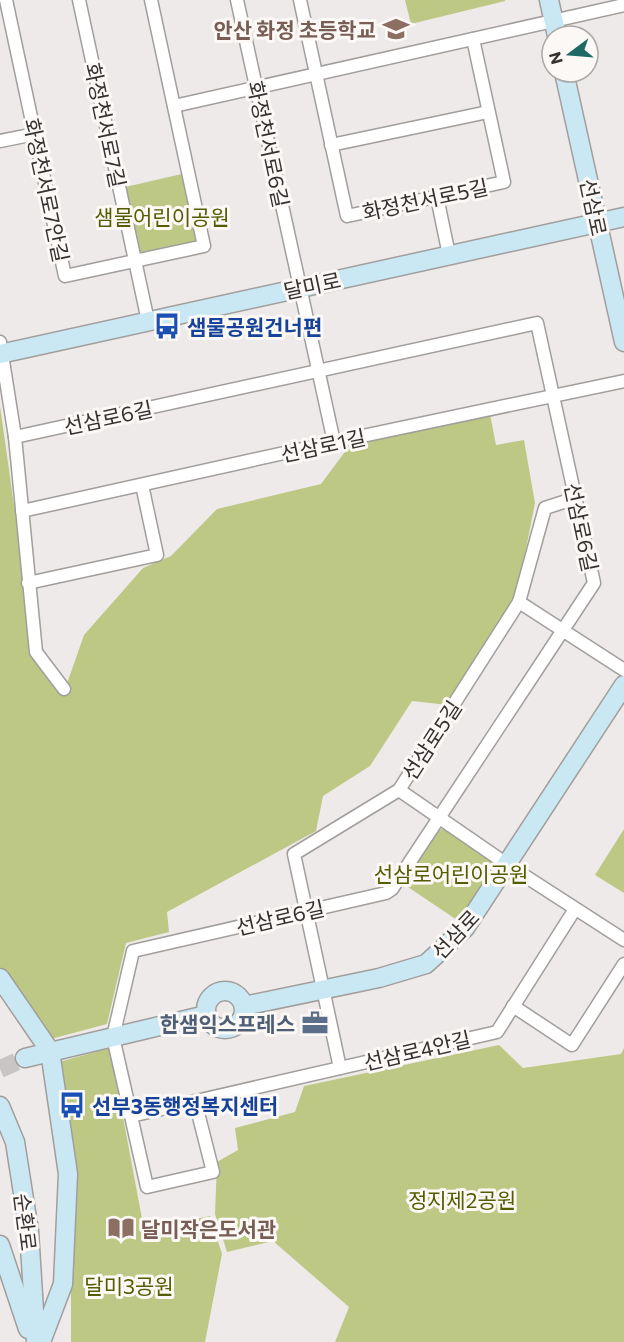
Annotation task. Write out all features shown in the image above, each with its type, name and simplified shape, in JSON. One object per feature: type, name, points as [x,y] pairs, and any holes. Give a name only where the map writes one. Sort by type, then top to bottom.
[{"type":"street","name":"화정천서로7안길","points":[[6,0],[65,276],[204,246],[152,0]]},
{"type":"street","name":"화정천서로7길","points":[[79,0],[148,321]]},
{"type":"street","name":"화정천서로6길","points":[[237,0],[334,442]]},
{"type":"street","name":"화정천서로5길","points":[[300,0],[347,216],[504,182],[472,39]]},
{"type":"street","points":[[549,0],[554,24]]},
{"type":"street","points":[[567,24],[624,5]]},
{"type":"street","points":[[174,106],[472,39],[540,30]]},
{"type":"street","name":"선삼로","points":[[567,84],[624,342]]},
{"type":"street","points":[[331,145],[488,112]]},
{"type":"street","points":[[0,141],[35,134]]},
{"type":"street","points":[[436,196],[449,255]]},
{"type":"street","name":"달미로","points":[[1,350],[148,321],[624,217]]},
{"type":"street","name":"선삼로6길","points":[[15,437],[537,323],[594,584],[392,889],[386,893],[133,951],[113,1037]]},
{"type":"street","points":[[1,350],[15,437],[36,652],[64,689]]},
{"type":"street","name":"선삼로1길","points":[[22,511],[624,381]]},
{"type":"street","points":[[28,583],[157,555],[142,485]]},
{"type":"street","name":"선삼로5길","points":[[340,1068],[294,854],[399,790],[519,602],[545,508],[576,498]]},
{"type":"street","points":[[519,602],[624,670]]},
{"type":"street","name":"선삼로","points":[[244,1006],[379,978],[426,964],[465,928],[624,686]]},
{"type":"street","points":[[399,790],[508,865],[624,940]]},
{"type":"street","name":"선삼로4안길","points":[[131,1116],[497,1032],[575,909]]},
{"type":"street","points":[[513,1006],[572,1045],[624,964]]},
{"type":"street","points":[[0,978],[50,1051],[68,1174],[63,1284],[41,1342]]},
{"type":"street","points":[[220,991],[233,992],[242,1000],[244,1006],[244,1013],[238,1025],[226,1030],[213,1026],[206,1015],[206,1003],[214,993],[220,991]]},
{"type":"street","points":[[25,1058],[206,1015]]},
{"type":"street","points":[[113,1037],[147,1187],[213,1172],[195,1101]]},
{"type":"street","name":"순환로","points":[[0,1106],[15,1142],[27,1220],[34,1342]]},
{"type":"street","points":[[0,1245],[34,1342]]},
{"type":"green space","points":[[405,0],[505,0],[505,1],[411,24]]},
{"type":"green space","name":"샘물어린이공원","points":[[186,173],[202,245],[137,259],[121,188]]},
{"type":"green space","points":[[0,406],[35,654],[64,692],[84,635],[143,568],[171,556],[217,509],[321,484],[350,445],[490,414],[496,445],[524,440],[535,503],[517,595],[448,705],[412,701],[370,766],[323,796],[316,831],[167,912],[169,932],[126,943],[107,1024],[51,1039],[0,967]]},
{"type":"green space","name":"선삼로어린이공원","points":[[443,828],[451,829],[500,862],[460,922],[402,883],[436,833]]},
{"type":"green space","points":[[624,829],[624,893],[595,875]]},
{"type":"green space","name":"정지제2공원","points":[[499,1045],[523,1068],[621,1054],[624,1048],[624,1342],[335,1342],[349,1307],[273,1241],[227,1252],[215,1214],[217,1162],[238,1150],[235,1128],[295,1112],[304,1086]]},
{"type":"green space","name":"달미3공원","points":[[110,1048],[144,1229],[210,1216],[222,1254],[205,1342],[71,1342],[71,1288],[77,1189],[59,1062]]},
{"type":"tunnel","points":[[0,1069],[25,1058]]},
{"type":"place","name":"안산 화정 초등학교","points":[[396,29]]},
{"type":"place","name":"샘물공원건너편","points":[[167,326]]},
{"type":"place","name":"한샘익스프레스","points":[[315,1023]]},
{"type":"place","name":"선부3동행정복지센터","points":[[72,1105]]},
{"type":"place","name":"달미작은도서관","points":[[121,1228]]}]
